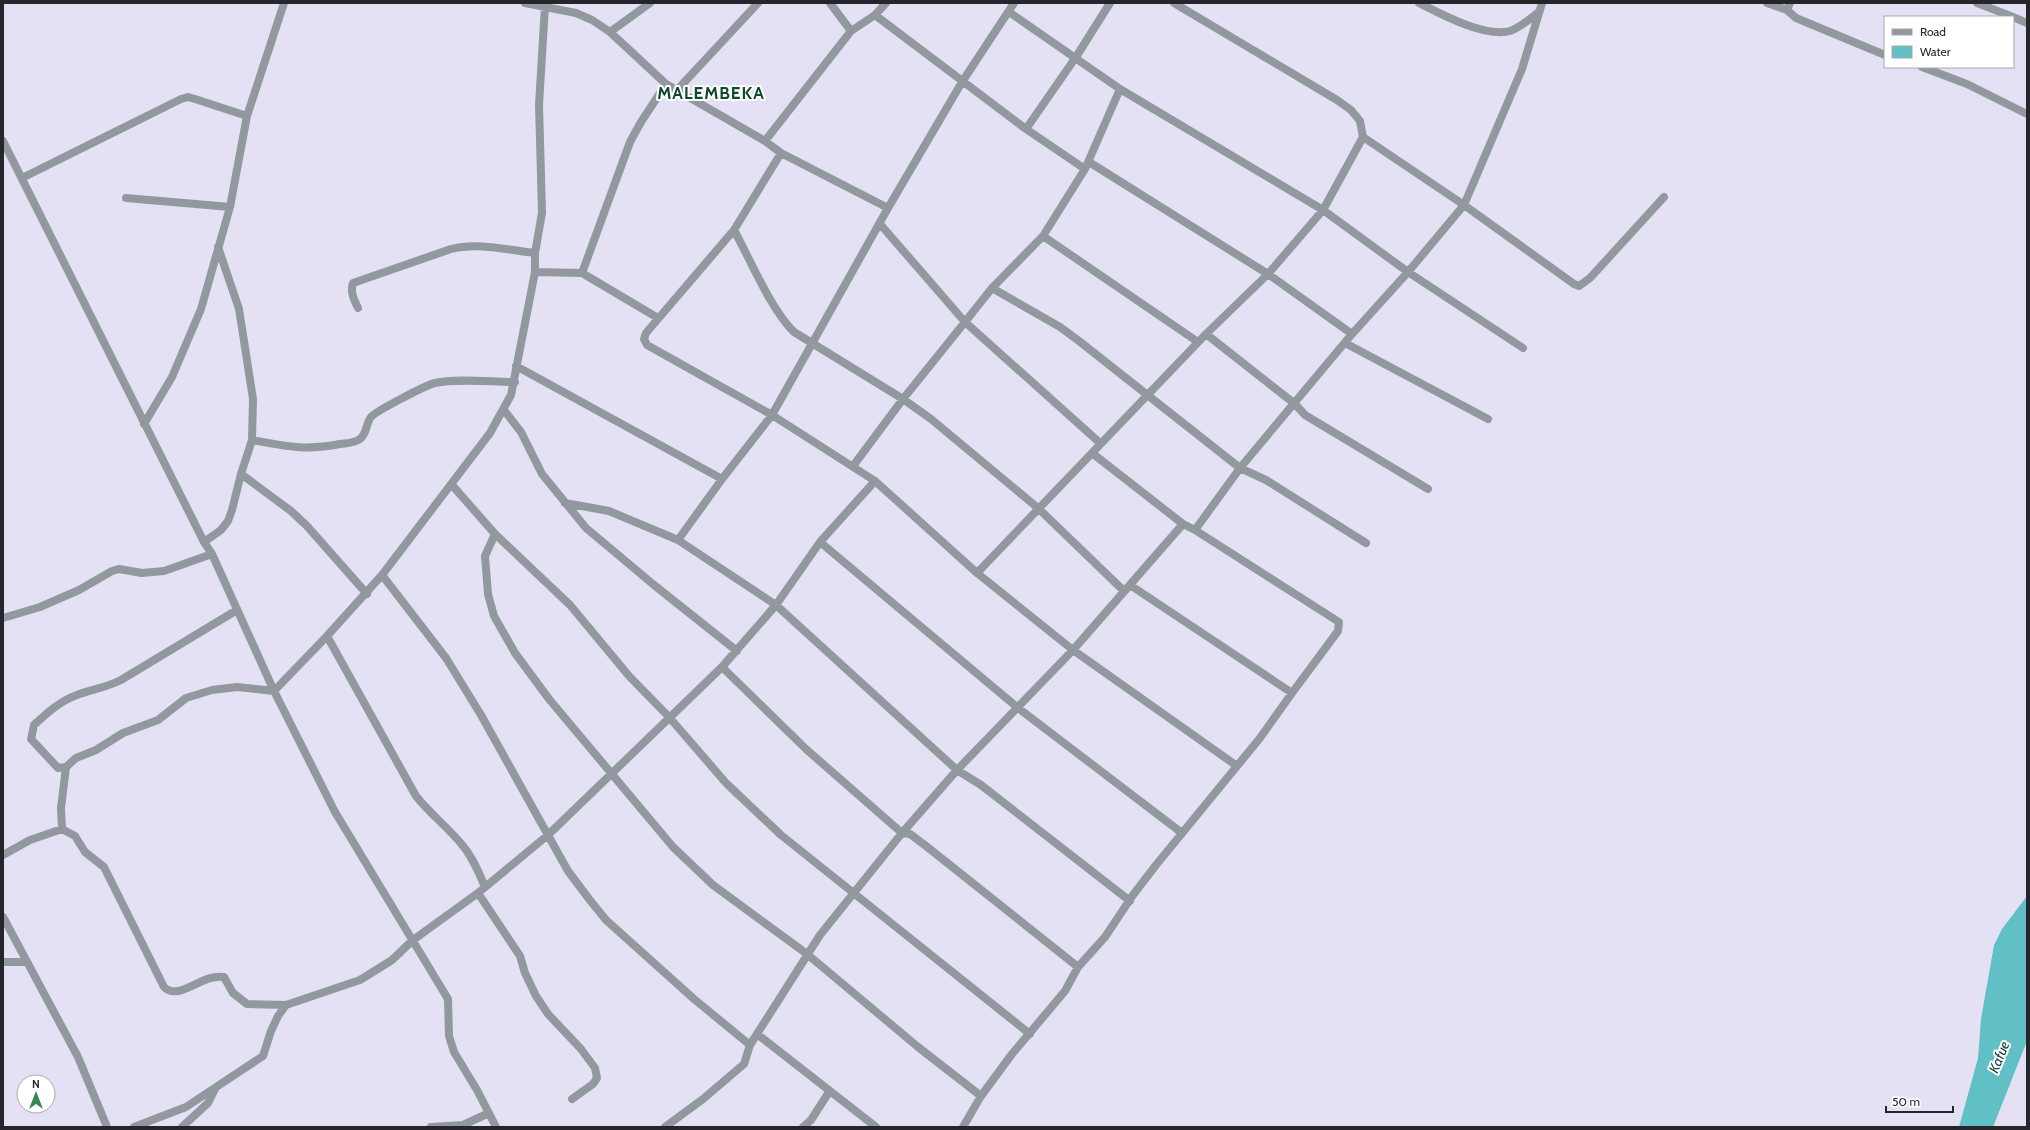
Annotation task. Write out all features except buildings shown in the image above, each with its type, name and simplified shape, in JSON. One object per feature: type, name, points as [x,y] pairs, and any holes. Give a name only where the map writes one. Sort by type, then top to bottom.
[{"type":"street","points":[[144,424],[172,376],[201,308],[230,207],[247,116],[284,3]]},
{"type":"street","points":[[524,3],[576,13],[592,20],[610,32],[666,84],[678,89],[765,141],[781,153],[888,208]]},
{"type":"street","points":[[610,32],[650,3]]},
{"type":"street","points":[[678,89],[758,3]]},
{"type":"street","points":[[830,3],[851,31]]},
{"type":"street","points":[[765,141],[851,31],[875,15],[886,3]]},
{"type":"street","points":[[678,540],[722,479],[772,414],[888,208],[962,82],[1014,3]]},
{"type":"street","points":[[1026,129],[1076,57],[1110,3]]},
{"type":"street","points":[[977,572],[1198,342],[1268,274],[1323,210],[1363,136],[1360,121],[1351,110],[1337,100],[1174,3]]},
{"type":"street","points":[[1419,3],[1450,18],[1483,30],[1496,32],[1509,31],[1521,26],[1539,12]]},
{"type":"street","points":[[1195,530],[1240,468],[1352,334],[1408,272],[1464,205],[1522,69],[1542,3]]},
{"type":"street","points":[[1767,3],[1788,6],[1796,18],[1884,55]]},
{"type":"street","points":[[1977,3],[2010,16]]},
{"type":"street","points":[[274,691],[367,594],[452,485],[490,433],[511,395],[515,382],[516,366],[535,272],[536,253],[542,213],[538,105],[545,6]]},
{"type":"street","points":[[1009,12],[1076,57],[1120,89],[1323,210],[1408,272],[1522,348]]},
{"type":"street","points":[[875,15],[1026,129],[1268,274],[1352,334]]},
{"type":"street","points":[[2014,17],[2027,22]]},
{"type":"street","points":[[1925,68],[1967,84],[2027,114]]},
{"type":"street","points":[[582,273],[630,142],[666,84]]},
{"type":"street","points":[[853,466],[903,399],[992,288],[1043,236],[1087,165],[1120,89]]},
{"type":"street","points":[[22,178],[181,99],[188,97],[247,116]]},
{"type":"street","points":[[1363,136],[1464,205],[1574,284],[1580,286],[1590,278],[1664,197]]},
{"type":"street","points":[[3,141],[144,424],[204,542],[212,554],[274,691],[334,812],[448,999],[449,1036],[454,1052],[496,1127]]},
{"type":"street","points":[[781,153],[734,230],[646,333],[644,339],[647,345],[772,414],[875,481],[977,572],[1073,650],[1237,766]]},
{"type":"street","points":[[126,198],[230,207]]},
{"type":"street","points":[[880,224],[965,322],[1100,443]]},
{"type":"street","points":[[734,230],[785,323],[794,332],[932,418],[1038,508],[1127,588],[1292,692]]},
{"type":"street","points":[[1043,236],[1198,342]]},
{"type":"street","points":[[358,308],[352,295],[351,289],[353,283],[451,249],[462,246],[475,246],[536,253]]},
{"type":"street","points":[[204,542],[221,530],[228,521],[252,440],[253,399],[239,309],[218,247]]},
{"type":"street","points":[[535,272],[582,273],[658,318]]},
{"type":"street","points":[[992,288],[1060,328],[1240,468],[1266,480],[1366,543]]},
{"type":"street","points":[[1206,334],[1295,404],[1305,415],[1428,489]]},
{"type":"street","points":[[1345,343],[1488,419]]},
{"type":"street","points":[[516,366],[722,479]]},
{"type":"street","points":[[252,440],[317,449],[353,442],[361,439],[372,416],[425,387],[436,383],[449,382],[515,382]]},
{"type":"street","points":[[504,410],[521,432],[542,474],[586,528],[654,585],[737,651]]},
{"type":"street","points":[[963,1127],[981,1096],[1012,1054],[1065,991],[1078,967],[1105,937],[1130,901],[1182,833],[1260,738],[1292,692],[1338,632],[1339,622],[1184,524],[1092,453]]},
{"type":"street","points":[[241,474],[291,511],[307,526],[367,594]]},
{"type":"street","points":[[3,855],[30,840],[62,829],[75,836],[85,852],[104,867],[164,987],[168,990],[174,992],[182,990],[208,977],[219,976],[224,978],[233,993],[247,1004],[286,1005],[360,980],[392,960],[413,940],[485,888],[548,835],[611,775],[737,651],[776,605],[820,542],[875,481]]},
{"type":"street","points":[[452,485],[495,534],[570,605],[629,676],[669,717],[726,783],[781,835],[1030,1034]]},
{"type":"street","points":[[565,503],[609,511],[678,540],[776,605],[957,770],[980,785],[1130,901]]},
{"type":"street","points":[[665,1127],[703,1099],[744,1064],[750,1045],[806,954],[902,833],[957,770],[1073,650],[1184,524]]},
{"type":"street","points":[[495,534],[486,556],[488,594],[494,616],[515,653],[549,699],[611,775],[673,847],[713,885],[806,954],[918,1047],[981,1096]]},
{"type":"street","points":[[820,542],[1018,708],[1182,833]]},
{"type":"street","points":[[3,618],[40,607],[79,590],[112,571],[119,569],[142,573],[164,571],[212,554]]},
{"type":"street","points":[[382,575],[446,658],[481,715],[568,871],[606,920],[694,999],[750,1045]]},
{"type":"street","points":[[237,610],[121,680],[105,688],[76,695],[53,708],[34,725],[31,739],[58,768],[66,767],[76,758],[96,750],[123,733],[158,720],[186,698],[212,690],[237,687],[274,691]]},
{"type":"street","points":[[327,636],[416,796],[464,846],[475,864],[485,888]]},
{"type":"street","points":[[722,667],[806,750],[902,833],[910,834],[926,846],[1078,967]]},
{"type":"street","points":[[62,829],[61,808],[66,767]]},
{"type":"street","points":[[478,893],[520,956],[536,996],[548,1014],[581,1049],[595,1068],[597,1078],[593,1084],[572,1099]]},
{"type":"street","points":[[3,917],[78,1057],[107,1127]]},
{"type":"street","points":[[3,962],[26,962]]},
{"type":"street","points":[[134,1127],[186,1106],[264,1056],[271,1031],[278,1016],[286,1005]]},
{"type":"street","points":[[757,1034],[829,1092],[876,1127]]},
{"type":"street","points":[[182,1127],[208,1102],[216,1087]]},
{"type":"street","points":[[803,1127],[811,1120],[829,1092]]},
{"type":"street","points":[[431,1127],[463,1125],[489,1113]]},
{"type":"water","name":"Kafue","points":[[2027,896],[2027,1041],[1993,1127],[1959,1127],[1978,1058],[1981,1019],[1994,945],[2002,929]]},
{"type":"district","name":"MALEMBEKA","points":[[711,93]]}]
